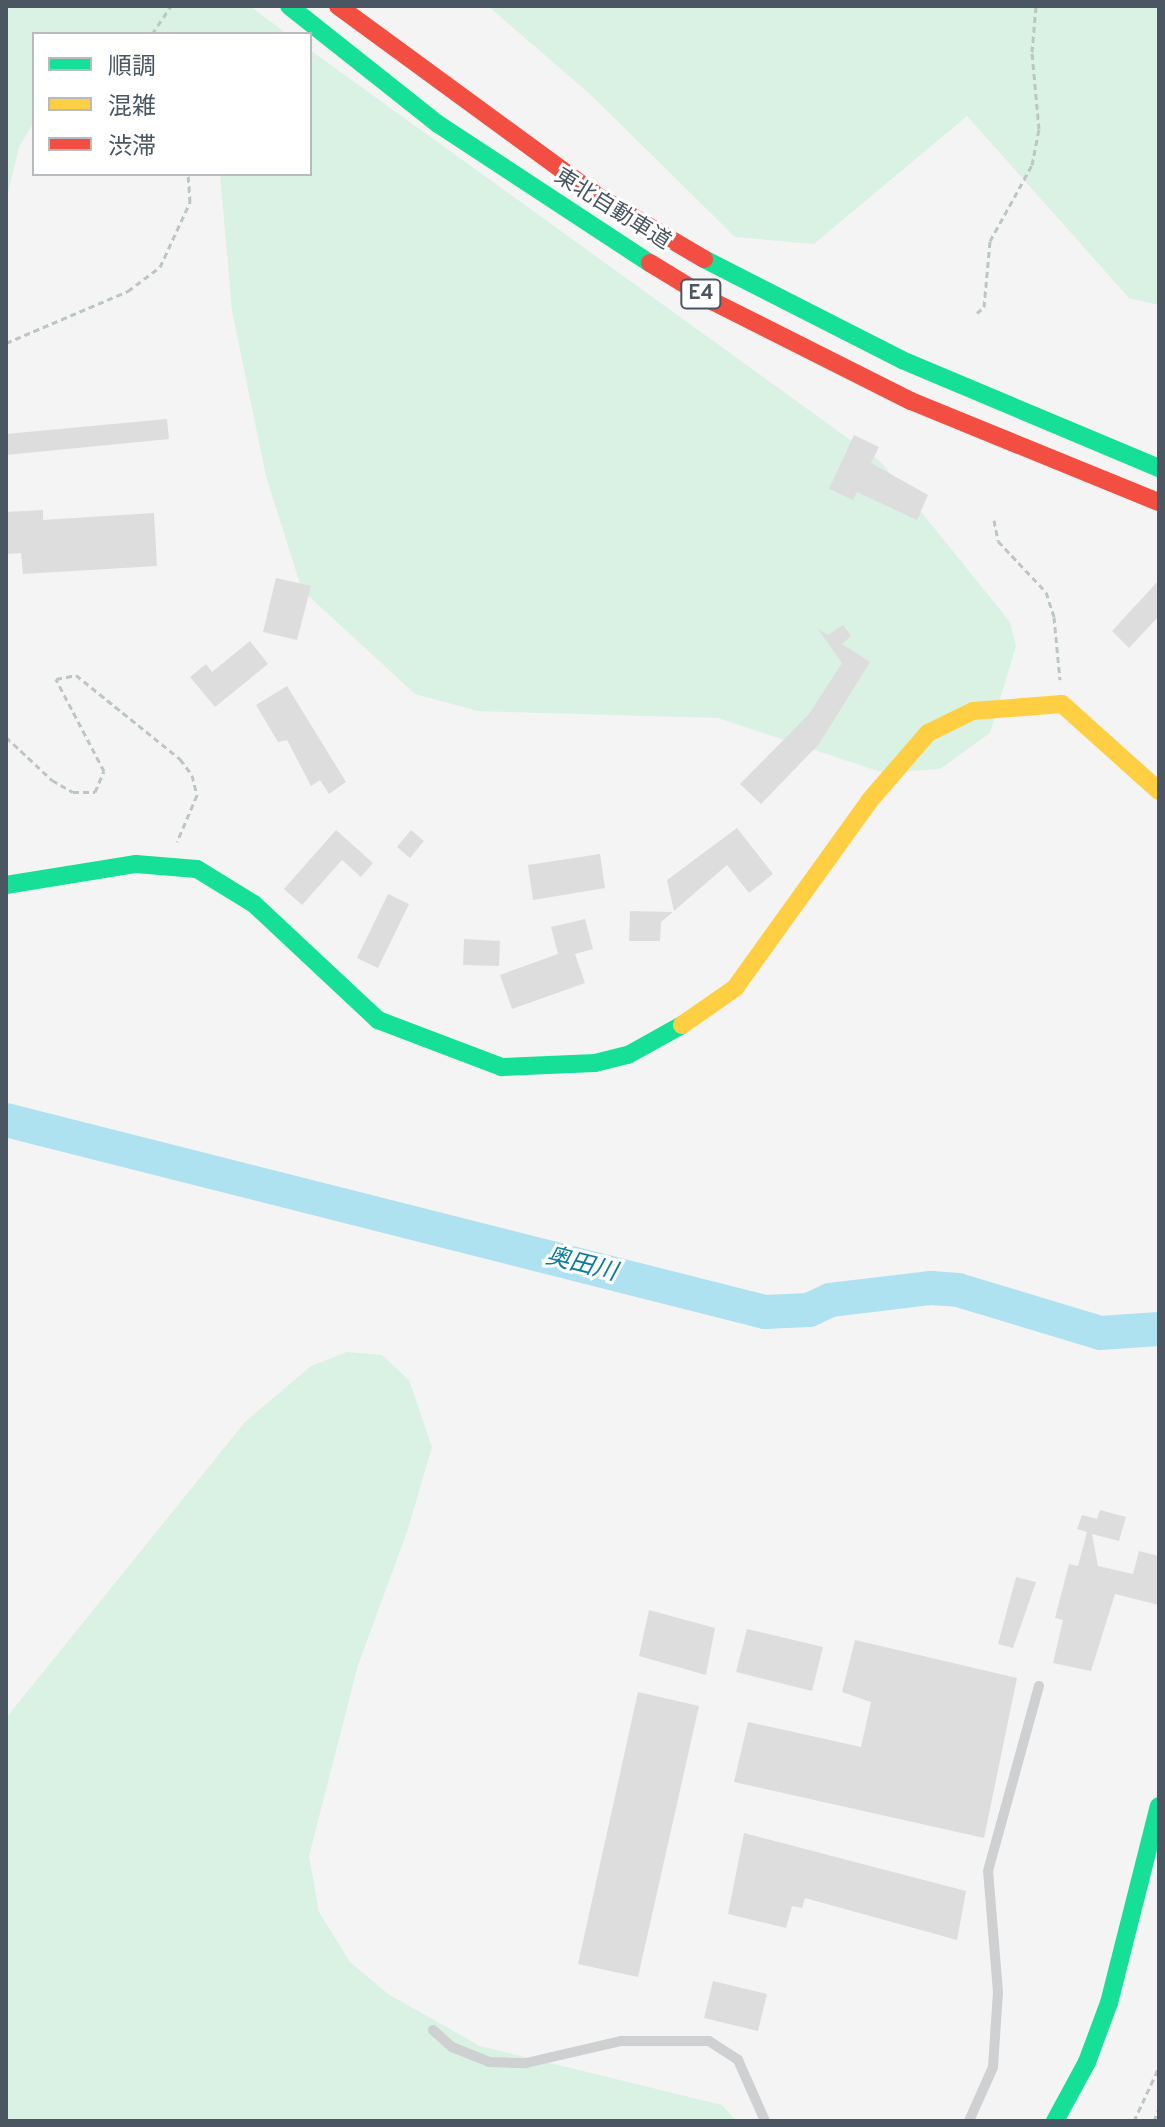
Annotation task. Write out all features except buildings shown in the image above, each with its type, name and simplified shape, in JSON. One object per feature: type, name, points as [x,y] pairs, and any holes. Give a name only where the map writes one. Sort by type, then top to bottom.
[{"type":"main road","name":"東北自動車道","points":[[289,6],[438,124],[582,222],[714,302],[911,401],[1159,502]]},
{"type":"main road","name":"東北自動車道","points":[[338,6],[599,197],[730,274],[928,372],[1159,468]]},
{"type":"main road","points":[[6,885],[136,864],[197,869],[254,904],[378,1020],[502,1067],[595,1063],[628,1055],[670,1034],[735,988],[870,800],[928,733],[973,711],[1062,704],[1159,791]]},
{"type":"main road","points":[[1055,2121],[1087,2062],[1109,2003],[1159,1806]]},
{"type":"lane","points":[[969,2121],[993,2067],[998,1992],[988,1871],[1039,1686]]},
{"type":"lane","points":[[433,2030],[452,2047],[489,2062],[526,2063],[621,2041],[709,2041],[738,2060],[765,2121]]},
{"type":"path","points":[[153,32],[171,6]]},
{"type":"path","points":[[977,313],[984,307],[990,241],[1032,165],[1039,129],[1032,52],[1036,6]]},
{"type":"path","points":[[6,343],[123,294],[160,267],[190,202],[188,176]]},
{"type":"path","points":[[994,520],[998,541],[1046,592],[1054,617],[1062,704]]},
{"type":"path","points":[[6,737],[52,780],[73,792],[95,792],[104,771],[56,679],[66,673],[76,675],[180,759],[192,775],[197,795],[189,822],[162,867]]},
{"type":"path","points":[[1134,2121],[1159,2067]]},
{"type":"path","points":[[1154,2121],[1159,2108]]},
{"type":"green space","points":[[6,6],[250,6],[284,32],[32,32],[32,125],[19,147],[6,202]]},
{"type":"green space","points":[[488,6],[1159,6],[1159,305],[1129,298],[967,116],[814,244],[735,237],[592,96]]},
{"type":"green space","points":[[312,51],[881,462],[1010,622],[1016,646],[990,733],[940,769],[884,773],[718,718],[478,711],[415,694],[302,590],[266,476],[232,311],[220,176],[312,176]]},
{"type":"green space","points":[[347,1352],[382,1355],[409,1380],[432,1447],[407,1532],[358,1665],[309,1856],[319,1912],[350,1962],[388,1994],[480,2046],[722,2105],[736,2121],[6,2121],[6,1718],[245,1422],[311,1366]]},
{"type":"waterway","name":"奥田川","points":[[6,1120],[765,1312],[809,1310],[830,1300],[931,1288],[958,1290],[1100,1333],[1159,1329]]},
{"type":"traffic: fast","points":[[289,6],[438,124],[650,263]]},
{"type":"traffic: fast","points":[[704,259],[902,360],[1159,468]]},
{"type":"traffic: fast","points":[[6,885],[136,864],[197,869],[254,904],[378,1020],[502,1067],[595,1063],[628,1055],[682,1025]]},
{"type":"traffic: fast","points":[[1055,2121],[1087,2062],[1109,2003],[1159,1806]]},
{"type":"traffic: slow","points":[[682,1025],[735,988],[870,800],[928,733],[973,711],[1062,704],[1159,791]]},
{"type":"traffic: jam","points":[[338,6],[599,197],[704,259]]},
{"type":"traffic: jam","points":[[650,263],[714,302],[911,401],[1159,502]]}]
